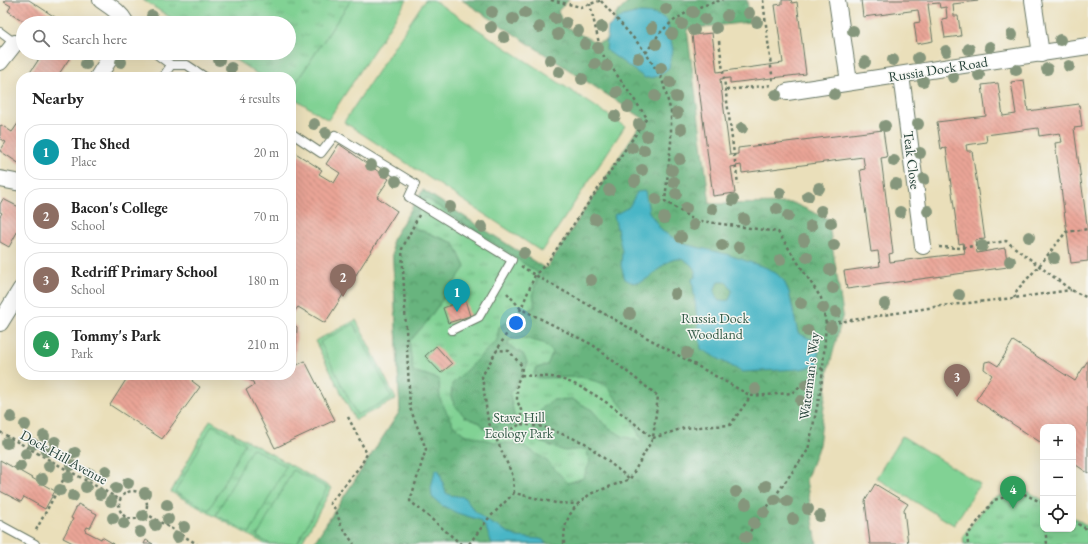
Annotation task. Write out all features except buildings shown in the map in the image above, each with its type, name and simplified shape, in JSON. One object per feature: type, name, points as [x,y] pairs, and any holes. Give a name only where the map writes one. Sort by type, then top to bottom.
[{"type":"street","points":[[101,0],[117,10],[122,16]]},
{"type":"street","points":[[837,0],[849,82]]},
{"type":"street","points":[[1033,0],[1041,54]]},
{"type":"street","points":[[0,62],[15,43]]},
{"type":"street","name":"Russia Dock Road","points":[[787,92],[1088,46]]},
{"type":"street","points":[[101,72],[109,60]]},
{"type":"street","name":"Teak Close","points":[[901,75],[923,246]]},
{"type":"street","points":[[0,179],[16,182]]},
{"type":"street","points":[[0,323],[16,297]]},
{"type":"lane","points":[[0,32],[15,43]]},
{"type":"lane","points":[[164,60],[170,65],[187,65],[198,72]]},
{"type":"lane","points":[[166,72],[170,65]]},
{"type":"lane","points":[[296,136],[321,153],[335,135],[415,184],[409,197],[512,260],[479,317],[452,330]]},
{"type":"lane","points":[[0,525],[31,543]]},
{"type":"path","points":[[551,0],[581,7],[601,1]]},
{"type":"path","points":[[646,53],[660,33],[679,16],[702,5],[723,0]]},
{"type":"path","points":[[726,90],[774,84],[763,0]]},
{"type":"path","name":"Waterman's Way","points":[[601,1],[646,53],[662,79],[672,112],[671,142],[665,201],[694,220],[778,232],[821,298],[826,324],[823,367],[821,388],[808,450],[741,544]]},
{"type":"path","points":[[469,544],[488,518],[514,493],[513,476],[488,421],[482,376],[522,309],[535,275],[547,263],[647,118],[601,52],[590,4]]},
{"type":"path","points":[[719,41],[738,184]]},
{"type":"path","points":[[424,206],[402,249],[410,408],[426,449],[410,501],[461,544]]},
{"type":"path","points":[[1014,298],[1017,290],[1039,266],[1066,232],[1088,229]]},
{"type":"path","points":[[923,246],[961,248],[1006,241],[1071,290],[1088,298]]},
{"type":"path","points":[[512,260],[535,275],[751,396],[792,393],[823,367]]},
{"type":"path","points":[[498,284],[522,309],[593,345],[658,396],[652,438],[630,479],[590,494],[578,504],[564,528],[564,544]]},
{"type":"path","points":[[826,324],[941,306],[1071,290]]},
{"type":"path","points":[[497,350],[509,351],[522,366],[522,375],[517,383],[517,400],[521,410],[522,424]]},
{"type":"path","points":[[522,375],[553,378],[578,386],[616,409],[652,438]]},
{"type":"path","points":[[652,438],[684,428],[730,424],[751,396]]},
{"type":"path","points":[[348,417],[367,454],[361,464],[330,503],[336,510],[341,526],[354,544]]},
{"type":"path","points":[[495,437],[522,424],[544,426],[585,443],[630,479]]},
{"type":"path","name":"Dock Hill Avenue","points":[[0,432],[119,499]]},
{"type":"path","points":[[31,543],[68,471]]},
{"type":"path","name":"Dock Hill Avenue","points":[[130,490],[140,492],[144,495],[147,504],[145,513],[142,516],[132,519],[124,516],[118,508],[119,499],[130,490]]},
{"type":"path","points":[[514,493],[556,503],[578,504]]},
{"type":"path","points":[[968,544],[967,536],[994,500],[1022,493],[1040,502]]},
{"type":"path","points":[[145,513],[197,544]]},
{"type":"path","points":[[1076,523],[1088,530]]},
{"type":"path","points":[[1045,532],[1047,544]]},
{"type":"green space","points":[[143,0],[351,0],[296,82],[296,72],[254,72],[236,60],[296,60],[296,16],[168,16]]},
{"type":"green space","points":[[351,0],[407,0],[328,120],[296,99],[296,82]]},
{"type":"green space","points":[[425,0],[433,0],[625,126],[542,252],[344,122]]},
{"type":"green space","name":"Russia Dock Woodland","points":[[462,0],[569,0],[558,11],[564,26],[597,43],[614,38],[615,15],[630,0],[747,0],[750,22],[687,29],[710,204],[793,203],[828,219],[843,314],[829,368],[819,445],[806,480],[817,544],[313,544],[400,411],[392,240],[423,190],[546,269],[644,119]],"holes":[[[426,198],[538,273],[533,293],[535,307],[518,314],[499,327],[497,340],[452,384],[451,397],[454,404],[465,417],[480,423],[488,432],[502,433],[517,423],[510,394],[528,364],[523,354],[508,345],[509,340],[524,338],[543,343],[553,352],[547,365],[536,368],[533,375],[537,378],[581,377],[605,384],[628,414],[643,442],[622,436],[605,425],[592,410],[572,399],[552,400],[541,409],[533,430],[540,442],[565,451],[586,449],[590,462],[583,478],[568,483],[547,461],[521,444],[495,442],[464,434],[453,425],[440,399],[439,379],[413,371],[409,342],[426,323],[465,267],[454,243],[410,226]]]},
{"type":"green space","name":"Stave Hill Ecology Park","points":[[423,190],[728,410],[652,544],[326,524],[400,411],[392,240]]},
{"type":"green space","points":[[356,320],[396,399],[355,420],[315,341]]},
{"type":"green space","points":[[354,324],[392,398],[357,415],[320,342]]},
{"type":"green space","points":[[210,420],[332,488],[301,544],[265,544],[171,492]]},
{"type":"green space","points":[[212,425],[245,443],[209,510],[175,492]]},
{"type":"green space","points":[[902,436],[980,484],[954,525],[876,478]]},
{"type":"green space","points":[[252,448],[286,466],[250,533],[216,515]]},
{"type":"green space","points":[[293,470],[327,488],[297,544],[270,544],[257,537]]},
{"type":"green space","points":[[1022,488],[1040,498],[1040,532],[1076,532],[1076,519],[1088,526],[1088,544],[964,544],[963,536],[991,499]]},
{"type":"water","points":[[635,13],[648,13],[667,20],[673,50],[669,68],[656,77],[645,78],[606,50],[608,27],[623,16]]},
{"type":"water","points":[[645,191],[649,212],[662,231],[684,244],[726,254],[767,268],[777,274],[784,281],[789,292],[798,333],[819,343],[818,365],[801,369],[742,372],[701,349],[692,279],[696,276],[693,267],[689,263],[680,259],[672,260],[664,264],[650,277],[642,281],[634,283],[625,279],[621,266],[622,251],[614,215],[629,207],[637,192]],"holes":[[[718,282],[727,282],[732,291],[729,300],[719,301],[715,294]]]},
{"type":"water","points":[[435,470],[439,470],[446,493],[464,497],[473,509],[485,520],[517,537],[540,539],[546,544],[492,544],[486,528],[480,520],[457,513],[441,505],[432,497],[431,488]]},
{"type":"place","name":"Bacon's College","points":[[343,297]]},
{"type":"place","name":"The Shed","points":[[457,312]]},
{"type":"place","name":"Redriff Primary School","points":[[957,397]]},
{"type":"place","name":"Tommy's Park","points":[[1013,509]]}]
